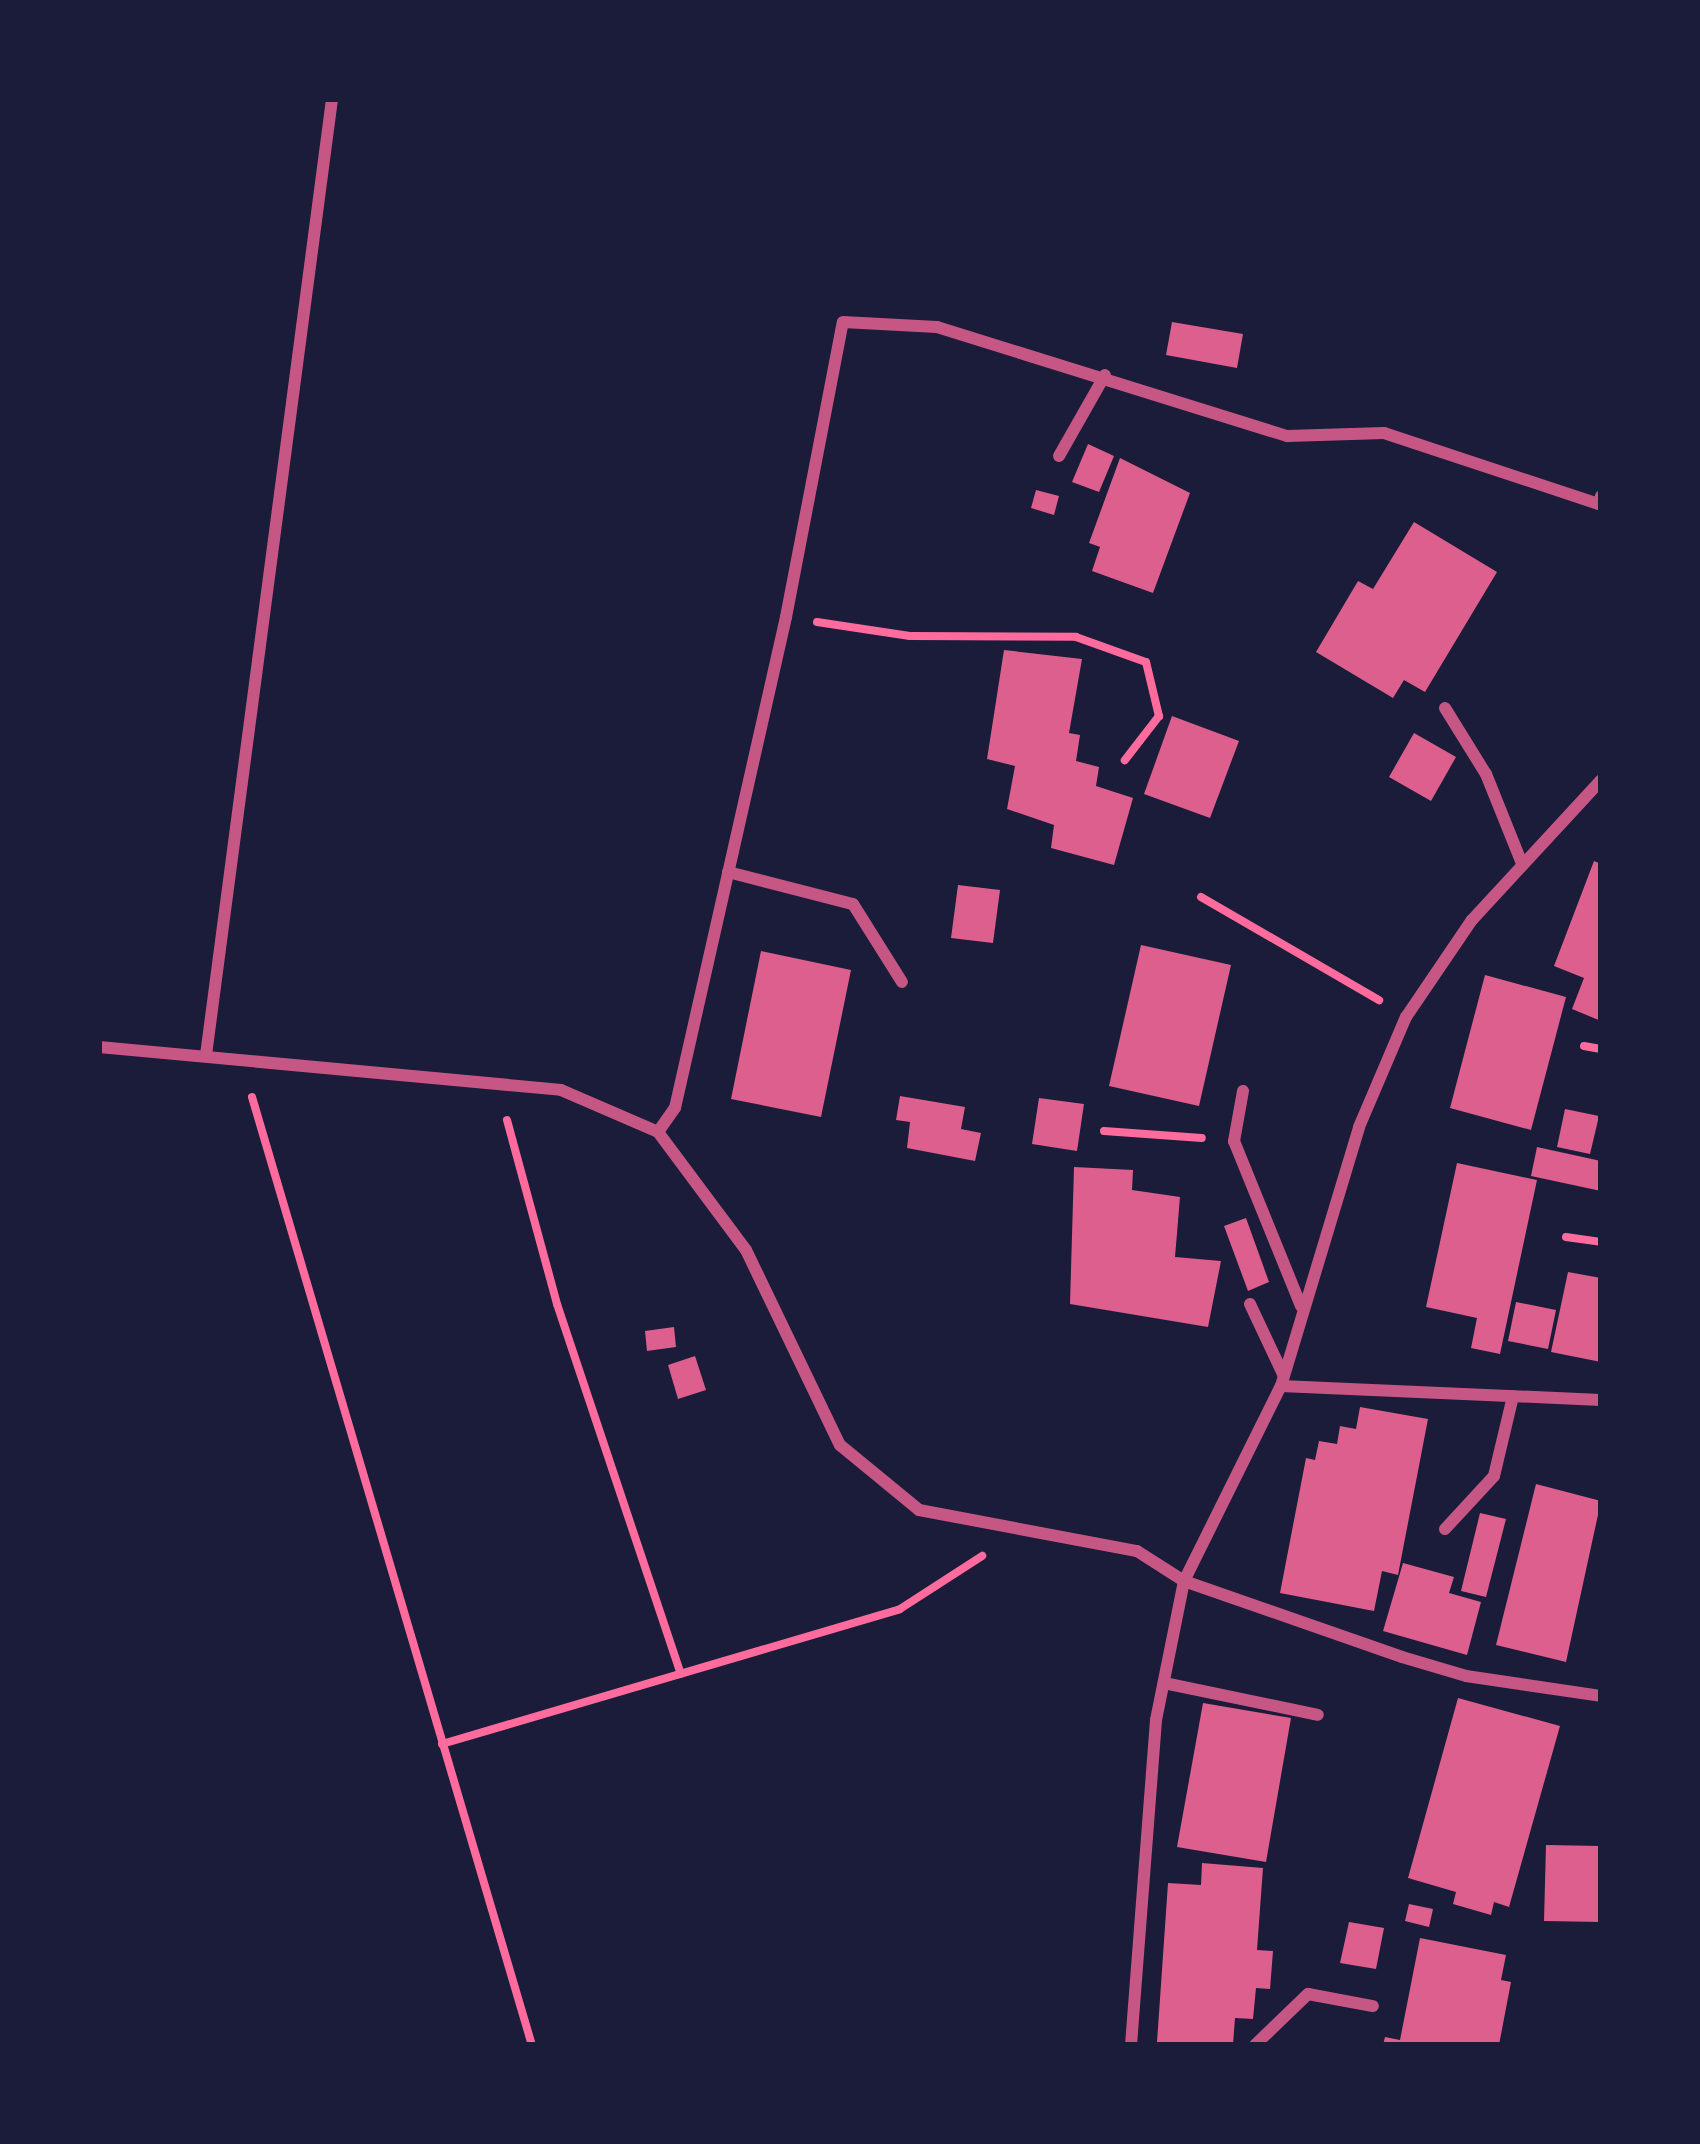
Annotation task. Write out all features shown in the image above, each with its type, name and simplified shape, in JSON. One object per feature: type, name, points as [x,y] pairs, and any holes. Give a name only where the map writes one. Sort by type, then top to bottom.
[{"type":"street","points":[[206,1055],[332,99]]},
{"type":"street","points":[[658,1132],[675,1108],[786,617],[843,322],[937,327],[1105,375],[1287,436],[1384,433],[1599,503],[1601,496]]},
{"type":"street","points":[[1059,456],[1105,375]]},
{"type":"street","points":[[1445,708],[1486,774],[1521,861]]},
{"type":"street","points":[[1131,2045],[1164,1683],[1184,1581],[1282,1380],[1359,1127],[1406,1017],[1521,861],[1601,780]]},
{"type":"street","points":[[728,872],[853,904],[902,982]]},
{"type":"street","points":[[99,1047],[206,1055],[242,1063],[334,1063],[561,1090],[658,1132],[746,1250],[840,1445],[919,1510],[1029,1526],[1137,1552],[1184,1581],[1466,1676],[1601,1696]]},
{"type":"street","points":[[1243,1091],[1234,1141],[1301,1307]]},
{"type":"street","points":[[1250,1304],[1282,1380]]},
{"type":"street","points":[[1282,1380],[1601,1400]]},
{"type":"street","points":[[1445,1529],[1494,1476],[1513,1396]]},
{"type":"street","points":[[1164,1683],[1318,1715]]},
{"type":"street","points":[[1255,2045],[1308,1994],[1372,2006]]},
{"type":"path","points":[[786,617],[910,636],[1076,638],[1146,662],[1159,716],[1125,760]]},
{"type":"path","points":[[1201,897],[1406,1017]]},
{"type":"path","points":[[1583,1046],[1601,1049]]},
{"type":"path","points":[[242,1063],[532,2045]]},
{"type":"path","points":[[496,1082],[557,1304],[681,1674]]},
{"type":"path","points":[[1104,1131],[1234,1141]]},
{"type":"path","points":[[1566,1237],[1601,1242]]},
{"type":"path","points":[[442,1744],[900,1609],[1029,1526]]},
{"type":"building","points":[[1172,322],[1243,334],[1237,368],[1166,355]]},
{"type":"building","points":[[1088,444],[1114,456],[1099,492],[1072,482]]},
{"type":"building","points":[[1120,458],[1190,493],[1153,593],[1092,571],[1100,547],[1089,543]]},
{"type":"building","points":[[1036,490],[1059,496],[1054,515],[1031,508]]},
{"type":"building","points":[[1414,522],[1497,572],[1425,692],[1404,680],[1393,698],[1316,652],[1358,581],[1373,589]]},
{"type":"building","points":[[1004,650],[1082,659],[1069,733],[1080,735],[1076,761],[1099,767],[1096,786],[1133,798],[1114,865],[1051,848],[1054,825],[1007,809],[1015,766],[987,759]]},
{"type":"building","points":[[1172,716],[1239,741],[1210,818],[1144,794]]},
{"type":"building","points":[[1414,733],[1456,757],[1431,801],[1389,777]]},
{"type":"building","points":[[1594,861],[1601,864],[1601,1021],[1572,1009],[1584,978],[1554,966]]},
{"type":"building","points":[[958,885],[1000,890],[993,943],[951,938]]},
{"type":"building","points":[[1141,945],[1231,965],[1199,1106],[1109,1086]]},
{"type":"building","points":[[761,951],[851,970],[821,1117],[731,1099]]},
{"type":"building","points":[[1485,975],[1566,997],[1531,1130],[1450,1108]]},
{"type":"building","points":[[900,1096],[965,1107],[961,1129],[981,1133],[975,1161],[907,1148],[910,1122],[896,1120]]},
{"type":"building","points":[[1039,1098],[1084,1104],[1077,1151],[1032,1144]]},
{"type":"building","points":[[1565,1109],[1599,1116],[1590,1154],[1557,1147]]},
{"type":"building","points":[[1537,1147],[1601,1161],[1601,1191],[1531,1176]]},
{"type":"building","points":[[1457,1163],[1537,1180],[1500,1354],[1471,1348],[1477,1318],[1426,1307]]},
{"type":"building","points":[[1074,1167],[1133,1170],[1132,1190],[1180,1197],[1175,1257],[1221,1261],[1208,1327],[1070,1304]]},
{"type":"building","points":[[1246,1218],[1269,1282],[1248,1291],[1224,1226]]},
{"type":"building","points":[[1568,1272],[1601,1278],[1601,1362],[1551,1352]]},
{"type":"building","points":[[1516,1302],[1556,1310],[1548,1349],[1508,1341]]},
{"type":"building","points":[[674,1327],[676,1347],[647,1351],[645,1331]]},
{"type":"building","points":[[695,1356],[706,1390],[678,1399],[668,1365]]},
{"type":"building","points":[[1360,1407],[1428,1419],[1398,1575],[1382,1571],[1374,1611],[1280,1593],[1306,1458],[1315,1460],[1319,1441],[1337,1444],[1340,1426],[1356,1429]]},
{"type":"building","points":[[1536,1484],[1601,1501],[1566,1662],[1496,1645]]},
{"type":"building","points":[[1480,1513],[1506,1519],[1486,1597],[1461,1591]]},
{"type":"building","points":[[1403,1563],[1454,1577],[1449,1593],[1481,1602],[1467,1655],[1383,1631]]},
{"type":"building","points":[[1458,1698],[1560,1726],[1509,1907],[1494,1902],[1491,1915],[1453,1904],[1456,1892],[1408,1878]]},
{"type":"building","points":[[1203,1703],[1291,1718],[1266,1862],[1177,1847]]},
{"type":"building","points":[[1546,1845],[1601,1846],[1601,1922],[1544,1921]]},
{"type":"building","points":[[1202,1863],[1263,1868],[1257,1950],[1273,1951],[1270,1989],[1256,1988],[1253,2019],[1235,2018],[1233,2045],[1157,2042],[1168,1883],[1201,1885]]},
{"type":"building","points":[[1409,1904],[1433,1909],[1429,1927],[1405,1921]]},
{"type":"building","points":[[1349,1922],[1384,1928],[1376,1969],[1340,1963]]},
{"type":"building","points":[[1420,1938],[1506,1955],[1501,1980],[1511,1982],[1499,2045],[1383,2045],[1385,2037],[1400,2040]]}]
